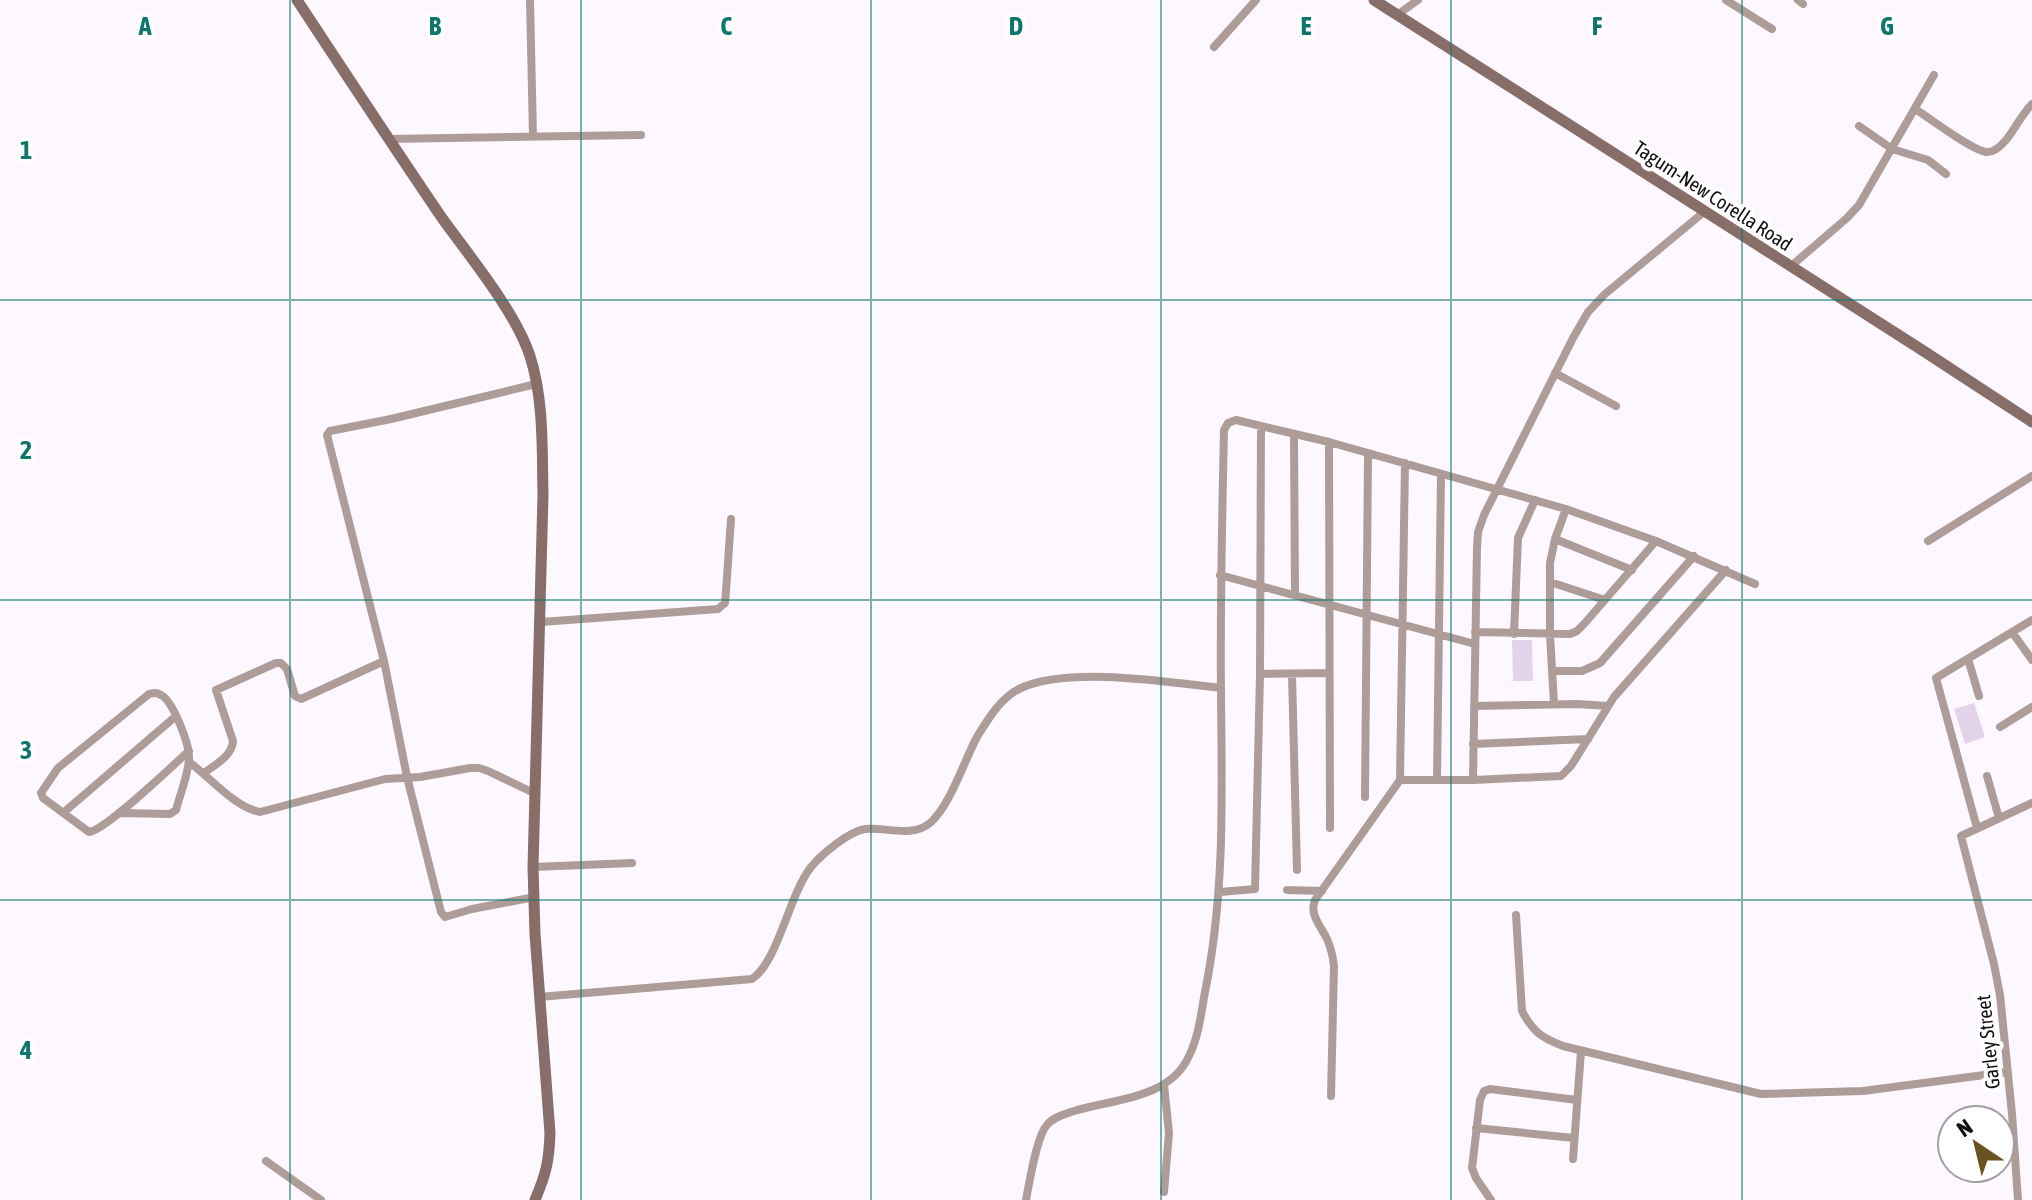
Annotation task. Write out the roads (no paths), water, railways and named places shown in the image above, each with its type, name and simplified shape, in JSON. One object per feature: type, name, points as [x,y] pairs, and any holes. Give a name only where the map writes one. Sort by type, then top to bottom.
[{"type":"street","points":[[297,0],[503,305],[528,352],[536,384],[542,437],[541,622],[533,867],[550,1133],[546,1175],[535,1200]]},
{"type":"street","points":[[530,0],[533,136]]},
{"type":"street","points":[[1214,47],[1256,0]]},
{"type":"street","name":"Tagum-New Corella Road","points":[[1374,0],[2032,422]]},
{"type":"street","points":[[1397,15],[1418,0]]},
{"type":"street","points":[[1726,0],[1772,29]]},
{"type":"street","points":[[1790,267],[1853,212],[1934,75]]},
{"type":"street","points":[[1915,109],[1970,145],[1989,152],[2007,139],[2032,104]]},
{"type":"street","points":[[1859,126],[1892,149],[1928,160],[1946,174]]},
{"type":"street","points":[[388,139],[641,135]]},
{"type":"street","points":[[1473,780],[1478,532],[1496,489],[1555,373],[1595,304],[1704,212]]},
{"type":"street","points":[[1555,373],[1616,406]]},
{"type":"street","points":[[535,897],[443,915],[407,777],[384,661],[327,433],[536,384]]},
{"type":"street","points":[[1026,1200],[1042,1135],[1048,1123],[1082,1109],[1164,1085],[1173,1079],[1188,1059],[1196,1036],[1209,974],[1220,892],[1220,575],[1225,426],[1236,420],[1329,442],[1566,509],[1694,556],[1755,584]]},
{"type":"street","points":[[1220,892],[1255,889],[1261,426]]},
{"type":"street","points":[[1294,434],[1295,595]]},
{"type":"street","points":[[1329,442],[1330,828]]},
{"type":"street","points":[[1365,797],[1368,453]]},
{"type":"street","points":[[1331,1096],[1333,954],[1312,907],[1400,780],[1405,463]]},
{"type":"street","points":[[1437,779],[1441,474]]},
{"type":"street","points":[[1928,541],[2032,476]]},
{"type":"street","points":[[1514,634],[1518,538],[1535,500]]},
{"type":"street","points":[[1554,704],[1550,563],[1566,509]]},
{"type":"street","points":[[541,622],[718,609],[725,603],[731,519]]},
{"type":"street","points":[[1555,539],[1632,570]]},
{"type":"street","points":[[1475,632],[1550,635],[1577,631],[1656,541]]},
{"type":"street","points":[[1553,671],[1582,671],[1600,663],[1694,556]]},
{"type":"street","points":[[1400,780],[1561,776],[1571,766],[1623,686],[1726,570]]},
{"type":"street","points":[[1220,575],[1475,644]]},
{"type":"street","points":[[1550,582],[1605,600]]},
{"type":"street","points":[[2032,620],[1936,678],[1977,828],[2032,803]]},
{"type":"street","points":[[2012,632],[2032,660]]},
{"type":"street","points":[[1968,659],[1979,696]]},
{"type":"street","points":[[204,773],[233,746],[216,690],[281,663],[287,669],[295,696],[301,699],[384,661]]},
{"type":"street","points":[[1260,674],[1328,673]]},
{"type":"street","points":[[1292,674],[1297,870]]},
{"type":"street","points":[[539,997],[752,979],[760,973],[769,958],[791,905],[811,868],[822,856],[853,833],[865,829],[905,831],[921,829],[931,822],[944,807],[979,734],[1006,698],[1021,689],[1040,682],[1069,678],[1158,681],[1221,688]]},
{"type":"street","points":[[119,813],[174,812],[189,762],[189,751],[176,716],[165,697],[158,693],[149,694],[58,768],[41,793],[43,798],[92,832],[119,813],[189,751]]},
{"type":"street","points":[[1474,706],[1608,706]]},
{"type":"street","points":[[2000,727],[2032,707]]},
{"type":"street","points":[[63,813],[176,716]]},
{"type":"street","points":[[1473,744],[1588,739]]},
{"type":"street","points":[[189,762],[241,806],[260,812],[385,779],[479,768],[536,794]]},
{"type":"street","points":[[1987,776],[1999,818]]},
{"type":"street","name":"Garley Street","points":[[1977,828],[1961,836],[2000,995],[2018,1200]]},
{"type":"street","points":[[533,867],[632,863]]},
{"type":"street","points":[[1287,890],[1322,891]]},
{"type":"street","points":[[1516,915],[1522,1011],[1537,1034],[1581,1051],[1761,1094],[1863,1091],[2007,1072]]},
{"type":"street","points":[[1573,1159],[1581,1051]]},
{"type":"street","points":[[1164,1085],[1169,1133],[1164,1192]]},
{"type":"street","points":[[1491,1200],[1472,1168],[1480,1100],[1484,1091],[1577,1100]]},
{"type":"street","points":[[1476,1128],[1574,1138]]},
{"type":"street","points":[[266,1161],[321,1200]]}]
